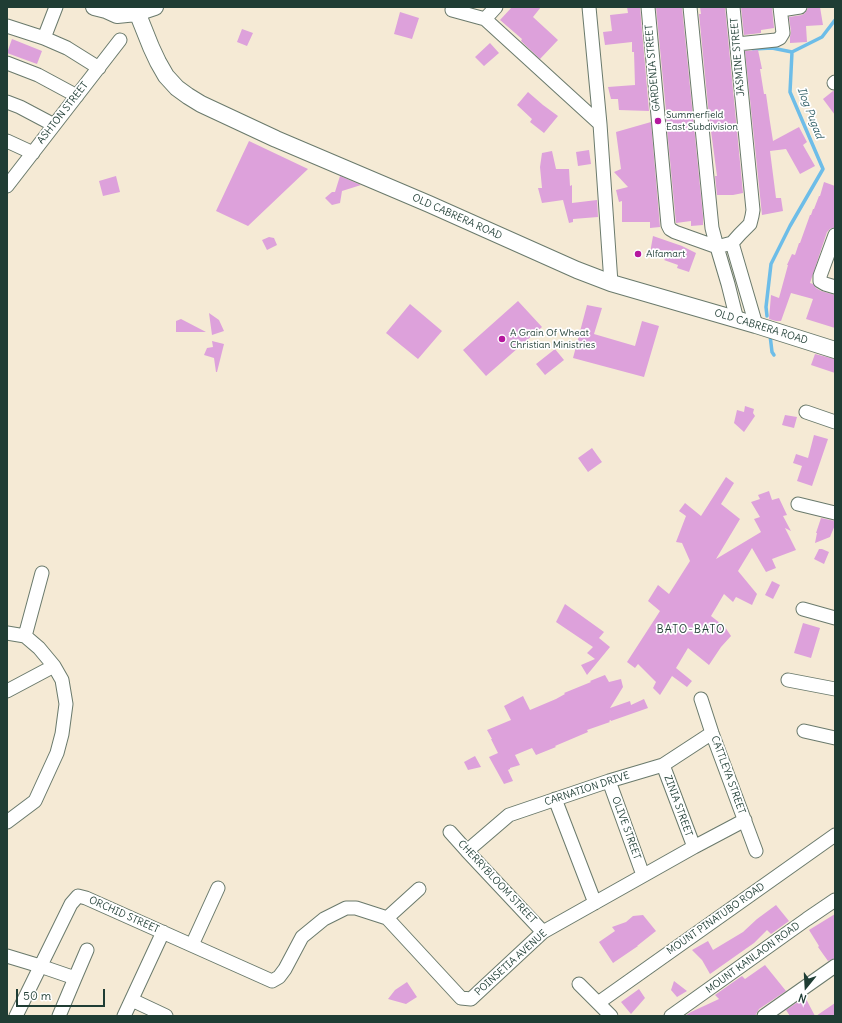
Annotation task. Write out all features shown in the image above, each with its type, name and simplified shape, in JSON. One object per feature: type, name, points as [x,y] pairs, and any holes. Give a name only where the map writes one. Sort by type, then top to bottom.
[{"type":"street","points":[[44,38],[56,7]]},
{"type":"street","points":[[103,8],[117,15],[155,7]]},
{"type":"street","points":[[485,19],[496,7]]},
{"type":"street","points":[[589,7],[600,124],[611,283]]},
{"type":"street","name":"GARDENIA STREET","points":[[648,7],[668,225],[670,229],[675,232],[717,247]]},
{"type":"street","points":[[690,7],[712,228],[737,320]]},
{"type":"street","name":"JASMINE STREET","points":[[732,243],[750,224],[753,210],[733,7]]},
{"type":"street","points":[[737,44],[776,40],[780,38],[783,33],[780,8],[800,7]]},
{"type":"street","name":"OLD CABRERA ROAD","points":[[136,10],[151,47],[166,76],[177,88],[201,104],[276,139],[429,204],[577,270],[611,283],[756,325],[835,350]]},
{"type":"street","points":[[452,10],[485,19],[600,124]]},
{"type":"street","points":[[7,26],[44,38],[67,48],[99,68]]},
{"type":"street","name":"ASHTON STREET","points":[[8,184],[120,40]]},
{"type":"street","points":[[7,63],[38,75],[77,96]]},
{"type":"street","points":[[7,102],[20,107],[54,125]]},
{"type":"street","points":[[7,141],[33,153]]},
{"type":"street","points":[[835,234],[820,276],[820,281],[835,287]]},
{"type":"street","points":[[717,247],[732,243],[756,325]]},
{"type":"street","points":[[806,412],[835,422]]},
{"type":"street","points":[[798,504],[835,513]]},
{"type":"street","points":[[25,636],[42,574]]},
{"type":"street","points":[[803,609],[835,618]]},
{"type":"street","points":[[7,633],[25,636],[39,648],[54,666],[62,680],[66,704],[62,734],[57,753],[35,801],[7,822]]},
{"type":"street","points":[[7,691],[54,666]]},
{"type":"street","points":[[788,680],[835,689]]},
{"type":"street","name":"CATTLEYA STREET","points":[[701,699],[712,733],[756,851]]},
{"type":"street","points":[[804,731],[835,738]]},
{"type":"street","name":"CARNATION DRIVE","points":[[467,851],[509,815],[609,781],[663,765],[712,733]]},
{"type":"street","name":"ZINIA STREET","points":[[663,765],[694,847]]},
{"type":"street","name":"OLIVE STREET","points":[[609,781],[643,875]]},
{"type":"street","points":[[555,799],[595,903]]},
{"type":"street","name":"POINSETIA AVENUE","points":[[272,981],[279,977],[285,969],[302,937],[324,919],[346,908],[356,908],[387,918],[461,998],[471,998],[543,932],[643,875],[745,820]]},
{"type":"street","name":"CHERRYBLOOM STREET","points":[[450,832],[543,932]]},
{"type":"street","name":"MOUNT PINATUBO ROAD","points":[[598,1003],[835,835]]},
{"type":"street","points":[[192,945],[218,888]]},
{"type":"street","points":[[387,918],[419,889]]},
{"type":"street","name":"ORCHID STREET","points":[[16,1016],[71,904],[78,896],[86,898],[272,981]]},
{"type":"street","name":"MOUNT KANLAON ROAD","points":[[671,1016],[835,900]]},
{"type":"street","points":[[124,1016],[163,932]]},
{"type":"street","points":[[59,1016],[87,950]]},
{"type":"street","points":[[7,956],[76,978]]},
{"type":"street","points":[[764,1016],[835,966]]},
{"type":"street","points":[[579,984],[611,1016]]},
{"type":"street","points":[[132,1000],[166,1016]]},
{"type":"building","points":[[512,7],[541,7],[533,17],[558,40],[540,59],[521,41],[522,39],[500,20]]},
{"type":"building","points":[[627,7],[640,7],[649,111],[619,110],[618,99],[611,99],[608,87],[635,85],[634,52],[632,52],[632,42],[605,45],[603,32],[612,31],[610,15],[628,13]]},
{"type":"building","points":[[656,7],[682,7],[703,225],[691,226],[691,221],[676,223],[666,118],[690,111],[666,111]]},
{"type":"building","points":[[700,7],[725,7],[743,193],[733,195],[717,195],[715,176],[717,176],[709,116],[699,14],[701,14]]},
{"type":"building","points":[[741,7],[772,7],[774,28],[761,30],[761,33],[744,35]]},
{"type":"building","points":[[820,7],[823,25],[806,26],[807,42],[790,43],[791,32],[789,17],[802,15],[808,8]]},
{"type":"building","points":[[400,12],[419,18],[412,39],[394,34]]},
{"type":"building","points":[[242,29],[253,33],[247,46],[237,42]]},
{"type":"building","points":[[12,39],[42,51],[37,64],[7,53]]},
{"type":"building","points":[[490,43],[499,53],[484,66],[475,57]]},
{"type":"building","points":[[758,50],[762,69],[760,69],[764,94],[766,94],[773,141],[799,127],[807,142],[803,145],[815,166],[800,174],[786,149],[770,151],[776,198],[781,198],[783,211],[762,215],[745,51]]},
{"type":"building","points":[[835,91],[835,115],[823,99]]},
{"type":"building","points":[[528,92],[558,116],[544,133],[530,122],[532,119],[517,105]]},
{"type":"building","points":[[651,122],[660,227],[650,228],[650,222],[622,222],[622,201],[619,202],[616,190],[628,187],[614,172],[621,169],[616,132]]},
{"type":"building","points":[[249,141],[308,169],[248,226],[216,211]]},
{"type":"building","points":[[589,150],[591,164],[578,166],[576,152]]},
{"type":"building","points":[[552,151],[556,169],[569,169],[570,186],[572,185],[572,203],[597,200],[598,217],[573,219],[573,222],[569,223],[563,200],[542,203],[538,188],[542,188],[540,167],[542,153]]},
{"type":"building","points":[[116,176],[120,192],[103,196],[99,181]]},
{"type":"building","points":[[340,176],[361,185],[342,191],[340,203],[332,205],[325,198],[332,192],[335,192]]},
{"type":"building","points":[[824,182],[835,186],[835,227],[827,232],[810,283],[821,291],[835,295],[835,328],[806,319],[813,299],[791,293],[781,321],[769,319],[771,295],[779,298],[787,265],[792,254],[795,255],[810,215],[820,196]]},
{"type":"building","points":[[653,236],[682,246],[696,253],[689,272],[677,268],[678,265],[650,253]]},
{"type":"building","points":[[269,237],[274,238],[277,245],[267,250],[262,240]]},
{"type":"building","name":"A Grain Of Wheat Christian Ministries","points":[[518,301],[542,327],[486,376],[463,350]]},
{"type":"building","points":[[410,304],[442,331],[418,359],[386,333]]},
{"type":"building","points":[[587,305],[602,308],[594,334],[635,346],[642,321],[659,326],[644,377],[573,358]]},
{"type":"building","points":[[209,313],[219,320],[224,331],[212,335]]},
{"type":"building","points":[[181,319],[206,332],[176,332],[176,321]]},
{"type":"building","points":[[212,341],[224,344],[217,372],[214,358],[204,355],[207,348],[213,347]]},
{"type":"building","points":[[555,349],[564,360],[545,375],[536,364]]},
{"type":"building","points":[[815,354],[835,359],[835,373],[811,365]]},
{"type":"building","points":[[745,406],[754,409],[753,413],[755,416],[744,432],[734,423],[737,410],[744,412]]},
{"type":"building","points":[[785,415],[797,417],[794,428],[782,425]]},
{"type":"building","points":[[814,435],[828,439],[812,486],[797,481],[802,466],[793,463],[796,454],[808,458]]},
{"type":"building","points":[[592,448],[602,462],[588,472],[578,458]]},
{"type":"building","points":[[726,477],[734,483],[721,504],[740,519],[716,559],[761,532],[754,519],[760,517],[751,502],[760,499],[758,495],[769,491],[772,500],[779,498],[787,515],[783,516],[791,531],[785,528],[796,550],[772,559],[776,568],[766,572],[752,548],[738,571],[757,594],[752,605],[736,597],[733,602],[724,594],[711,616],[725,627],[731,636],[721,647],[709,665],[688,648],[676,668],[692,681],[687,687],[672,676],[660,695],[653,688],[656,682],[638,664],[635,668],[627,662],[660,611],[648,601],[658,585],[669,594],[690,561],[682,543],[676,542],[686,516],[679,511],[685,503],[701,516]]},
{"type":"building","points":[[821,518],[835,521],[835,525],[830,537],[815,543],[816,533]]},
{"type":"building","points":[[819,549],[829,552],[824,564],[814,559]]},
{"type":"building","points":[[772,581],[780,585],[773,599],[765,595]]},
{"type":"building","points":[[565,604],[604,632],[599,638],[610,647],[587,675],[581,665],[595,659],[587,653],[593,647],[556,622]]},
{"type":"building","points":[[803,623],[820,628],[811,658],[794,653]]},
{"type":"building","points":[[605,675],[609,682],[621,679],[623,687],[610,708],[630,701],[631,705],[644,699],[648,708],[611,720],[609,721],[610,722],[587,730],[588,732],[536,755],[532,748],[515,755],[520,765],[508,770],[513,781],[504,784],[489,757],[498,753],[487,730],[511,720],[504,706],[523,696],[530,710]]},
{"type":"building","points":[[475,756],[481,767],[468,770],[464,762]]},
{"type":"building","points":[[776,905],[789,921],[771,934],[767,930],[754,943],[710,974],[702,960],[692,950],[708,941],[713,950],[743,932]]},
{"type":"building","points":[[835,914],[835,958],[828,961],[818,947],[819,946],[809,930]]},
{"type":"building","points":[[643,915],[656,931],[638,946],[613,963],[599,942],[615,931],[612,927],[626,922],[633,916]]},
{"type":"building","points":[[765,965],[786,991],[759,1009],[755,1016],[685,1016],[719,999],[715,995],[742,976],[745,979]]},
{"type":"building","points":[[674,981],[687,991],[677,997],[671,990]]},
{"type":"building","points":[[407,982],[417,997],[406,1004],[388,999],[395,990]]},
{"type":"building","points":[[639,989],[645,998],[631,1014],[621,1002]]},
{"type":"building","points":[[805,997],[815,1016],[790,1016],[786,1010]]},
{"type":"building","points":[[835,1003],[835,1016],[816,1016]]},
{"type":"waterway","name":"Ilog Pugad","points":[[767,316],[766,307],[771,264],[790,226],[823,169],[790,92],[792,52],[822,37],[835,20]]},
{"type":"waterway","points":[[753,49],[772,48],[792,52]]},
{"type":"waterway","name":"Ilog Pugad","points":[[770,335],[772,352],[774,355]]},
{"type":"place","name":"Summerfield East Subdivision","points":[[658,121]]},
{"type":"place","name":"Alfamart","points":[[638,254]]},
{"type":"place","name":"A Grain Of Wheat Christian Ministries","points":[[502,339]]},
{"type":"district","name":"BATO-BATO","points":[[691,630]]}]
